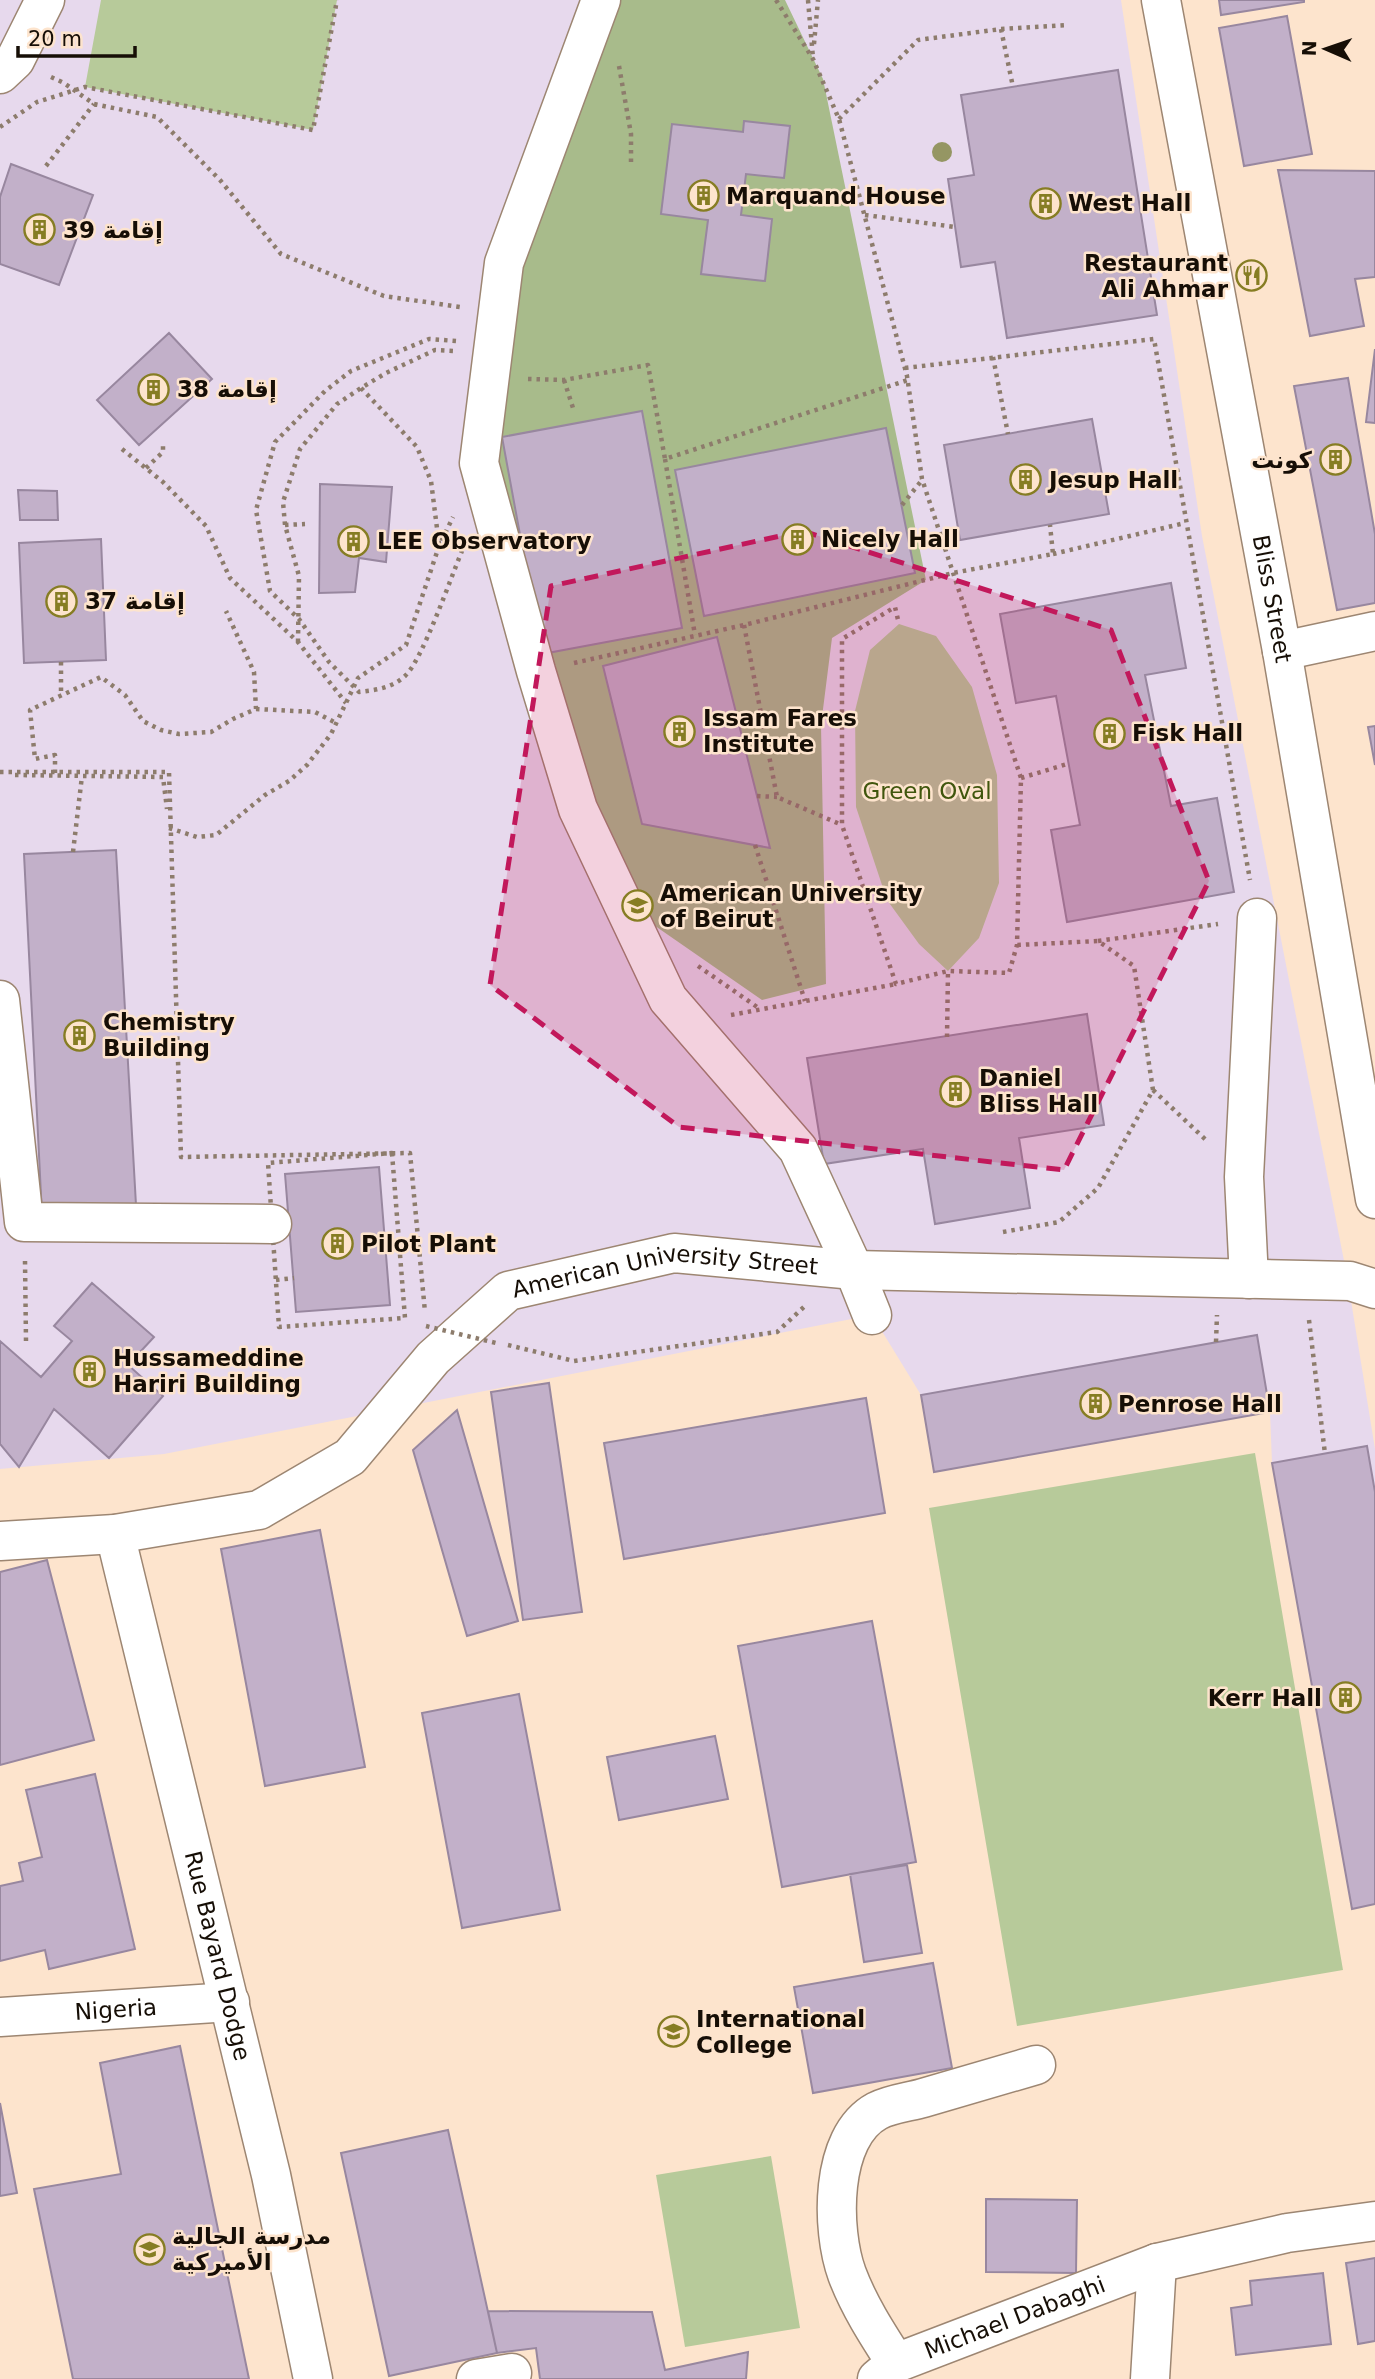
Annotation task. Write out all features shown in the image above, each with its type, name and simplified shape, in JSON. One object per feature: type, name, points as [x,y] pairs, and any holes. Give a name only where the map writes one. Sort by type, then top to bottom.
[{"type":"street","points":[[7,67],[45,0]]},
{"type":"street","points":[[601,0],[504,263],[479,463],[536,671],[578,809],[668,999],[799,1149],[855,1270],[872,1315]]},
{"type":"street","name":"Bliss Street","points":[[1161,0],[1282,651],[1375,1199]]},
{"type":"street","points":[[1282,651],[1375,631]]},
{"type":"street","points":[[1249,1279],[1244,1177],[1257,918]]},
{"type":"street","points":[[0,1000],[12,1221],[272,1224]]},
{"type":"street","name":"American University Street","points":[[0,1541],[115,1534],[259,1510],[350,1457],[433,1358],[508,1291],[674,1253],[855,1270],[1350,1281],[1375,1289]]},
{"type":"street","name":"Rue Bayard Dodge","points":[[115,1534],[271,2175],[313,2379]]},
{"type":"street","name":"Nigeria","points":[[0,2017],[230,2002]]},
{"type":"street","points":[[886,2371],[868,2319],[847,2273],[839,2232],[838,2194],[843,2155],[851,2138],[855,2130],[877,2111],[1037,2065]]},
{"type":"street","name":"Michael Dabaghi","points":[[886,2371],[1157,2263],[1287,2234],[1375,2221]]},
{"type":"street","points":[[1150,2379],[1157,2263]]},
{"type":"path","points":[[0,127],[37,102],[85,87],[313,130],[337,0]]},
{"type":"path","points":[[689,1023],[896,984],[948,971],[1009,973],[1017,945],[1021,778],[922,479],[908,380],[839,119],[813,59],[776,0]]},
{"type":"path","points":[[808,0],[813,59]]},
{"type":"path","points":[[813,59],[818,0]]},
{"type":"path","points":[[839,119],[918,40],[1001,29],[1068,25]]},
{"type":"path","points":[[1001,29],[1013,87]]},
{"type":"path","points":[[617,54],[631,134],[631,167]]},
{"type":"path","points":[[7,67],[64,83],[94,104],[157,117],[220,180],[281,254],[384,296],[498,313]]},
{"type":"path","points":[[46,166],[94,104]]},
{"type":"path","points":[[865,215],[955,226]]},
{"type":"path","points":[[359,692],[329,663],[299,619],[270,591],[256,510],[275,442],[325,391],[351,371],[429,339],[457,341]]},
{"type":"path","points":[[905,368],[1154,339],[1257,918],[1098,942],[1017,945]]},
{"type":"path","points":[[298,642],[299,576],[285,525],[283,502],[300,449],[337,404],[386,373],[435,350],[564,380],[648,365],[695,635]]},
{"type":"path","points":[[993,357],[1008,434]]},
{"type":"path","points":[[564,380],[573,408]]},
{"type":"path","points":[[665,459],[908,380]]},
{"type":"path","points":[[361,388],[417,447],[431,481],[439,546]]},
{"type":"path","points":[[146,468],[163,452],[163,444]]},
{"type":"path","points":[[122,449],[163,482],[206,526],[230,578],[298,642],[346,703]]},
{"type":"path","points":[[169,829],[197,836],[216,835],[265,795],[289,782],[307,765],[331,734],[358,678],[406,645],[439,546],[479,463]]},
{"type":"path","points":[[902,505],[922,479]]},
{"type":"path","points":[[536,671],[744,625],[953,573],[1053,554],[1185,523]]},
{"type":"path","points":[[285,525],[305,524]]},
{"type":"path","points":[[1050,525],[1053,554]]},
{"type":"path","points":[[896,984],[842,825],[842,639],[895,607],[899,624]]},
{"type":"path","points":[[226,611],[254,672],[256,709]]},
{"type":"path","points":[[744,625],[777,797]]},
{"type":"path","points":[[61,662],[61,696]]},
{"type":"path","points":[[55,774],[55,755],[34,759],[30,710],[102,677],[125,695],[143,721],[161,730],[179,734],[211,732],[256,709],[315,712],[336,723]]},
{"type":"path","points":[[1021,778],[1067,764]]},
{"type":"path","points":[[0,773],[169,772],[181,1157],[410,1153],[426,1326],[496,1343]]},
{"type":"path","points":[[55,774],[163,777],[169,829]]},
{"type":"path","points":[[73,852],[82,776]]},
{"type":"path","points":[[757,796],[777,797],[842,825]]},
{"type":"path","points":[[755,845],[805,1001]]},
{"type":"path","points":[[1098,942],[1134,966],[1153,1090],[1244,1177]]},
{"type":"path","points":[[947,1037],[948,971]]},
{"type":"path","points":[[1000,1232],[1059,1222],[1098,1188],[1153,1090]]},
{"type":"path","points":[[392,1153],[405,1318],[279,1328],[276,1280],[268,1164],[392,1153]]},
{"type":"path","points":[[12,1221],[26,1341]]},
{"type":"path","points":[[276,1280],[293,1278]]},
{"type":"path","points":[[1305,1281],[1325,1454]]},
{"type":"highlighted area","points":[[803,531],[1111,630],[1209,881],[1064,1170],[679,1127],[490,985],[551,586]]},
{"type":"shaded area","name":"American University of Beirut","points":[[0,0],[1121,0],[1202,536],[1347,1276],[1375,1449],[1375,1904],[1352,1909],[1272,1463],[1270,1412],[934,1472],[921,1395],[872,1315],[164,1454],[0,1469]]},
{"type":"green space","points":[[101,0],[337,0],[313,130],[85,87]]},
{"type":"green space","points":[[606,0],[785,0],[823,79],[926,580],[832,638],[821,725],[826,984],[762,1000],[635,912],[585,804],[486,463],[515,266]]},
{"type":"green space","name":"Green Oval","points":[[899,624],[936,636],[972,687],[997,775],[999,883],[979,938],[948,971],[919,944],[887,900],[856,807],[855,711],[870,650]]},
{"type":"green space","points":[[1255,1453],[1343,1970],[1017,2026],[929,1508]]},
{"type":"green space","points":[[771,2156],[800,2328],[685,2347],[656,2175]]},
{"type":"building","points":[[1219,0],[1304,0],[1304,2],[1221,15]]},
{"type":"building","points":[[1287,16],[1312,154],[1244,166],[1219,28]]},
{"type":"building","name":"West Hall","points":[[1118,70],[1157,315],[1007,338],[995,262],[961,267],[948,179],[974,175],[961,95]]},
{"type":"building","name":"Marquand House","points":[[744,121],[790,126],[784,178],[746,174],[741,215],[772,219],[765,281],[701,274],[708,220],[661,214],[672,124],[743,132]]},
{"type":"building","name":"إقامة 39","points":[[11,164],[93,195],[59,285],[0,264],[0,197]]},
{"type":"building","points":[[1278,170],[1375,171],[1375,277],[1355,279],[1364,326],[1310,336]]},
{"type":"building","name":"إقامة 38","points":[[169,333],[212,379],[139,445],[97,400]]},
{"type":"building","points":[[1375,349],[1375,423],[1366,422]]},
{"type":"building","name":"كونت","points":[[1348,378],[1375,534],[1375,603],[1337,610],[1294,386]]},
{"type":"building","points":[[642,411],[682,628],[542,654],[502,437]]},
{"type":"building","name":"Jesup Hall","points":[[1092,419],[1109,514],[960,540],[944,445]]},
{"type":"building","name":"Nicely Hall","points":[[886,428],[915,573],[704,616],[675,470]]},
{"type":"building","name":"LEE Observatory","points":[[320,484],[392,487],[386,562],[359,558],[355,592],[319,593]]},
{"type":"building","points":[[18,490],[57,491],[58,520],[20,520]]},
{"type":"building","name":"إقامة 37","points":[[101,539],[106,660],[24,663],[19,543]]},
{"type":"building","name":"Fisk Hall","points":[[1171,583],[1186,668],[1145,675],[1171,806],[1217,798],[1234,892],[1067,922],[1051,830],[1080,825],[1056,696],[1016,703],[1000,614]]},
{"type":"building","name":"Issam Fares Institute","points":[[717,637],[770,848],[642,824],[603,666]]},
{"type":"building","points":[[1375,726],[1375,765],[1368,727]]},
{"type":"building","name":"Chemistry Building","points":[[116,850],[137,1223],[42,1215],[24,854]]},
{"type":"building","name":"Daniel Bliss Hall","points":[[1087,1014],[1104,1125],[1019,1138],[1030,1208],[935,1224],[923,1149],[824,1164],[807,1058]]},
{"type":"building","name":"Pilot Plant","points":[[379,1167],[390,1305],[296,1312],[285,1174]]},
{"type":"building","name":"Hussameddine Hariri Building","points":[[92,1283],[154,1337],[128,1365],[163,1396],[109,1458],[54,1409],[19,1467],[0,1444],[0,1341],[41,1377],[72,1341],[54,1326]]},
{"type":"building","name":"Penrose Hall","points":[[1257,1335],[1270,1412],[934,1472],[921,1395]]},
{"type":"building","points":[[549,1383],[582,1612],[523,1620],[491,1392]]},
{"type":"building","points":[[866,1398],[885,1513],[624,1559],[604,1443]]},
{"type":"building","points":[[457,1410],[518,1621],[467,1636],[413,1450]]},
{"type":"building","name":"Kerr Hall","points":[[1367,1446],[1375,1492],[1375,1904],[1352,1909],[1272,1463]]},
{"type":"building","points":[[320,1530],[365,1767],[265,1786],[221,1549]]},
{"type":"building","points":[[47,1560],[94,1740],[0,1765],[0,1572]]},
{"type":"building","points":[[872,1621],[916,1862],[782,1887],[738,1646]]},
{"type":"building","points":[[519,1694],[560,1910],[462,1928],[422,1713]]},
{"type":"building","points":[[715,1736],[728,1799],[619,1820],[607,1757]]},
{"type":"building","points":[[95,1774],[135,1949],[49,1969],[45,1950],[0,1961],[0,1886],[23,1881],[19,1863],[42,1857],[26,1790]]},
{"type":"building","points":[[907,1865],[922,1953],[864,1962],[850,1874]]},
{"type":"building","points":[[933,1963],[952,2068],[813,2093],[794,1987]]},
{"type":"building","points":[[180,2046],[249,2379],[73,2379],[34,2189],[121,2174],[100,2063]]},
{"type":"building","points":[[0,2103],[17,2193],[0,2196]]},
{"type":"building","points":[[448,2130],[497,2353],[389,2376],[341,2153]]},
{"type":"building","points":[[986,2199],[1077,2200],[1076,2273],[986,2272]]},
{"type":"building","points":[[1375,2258],[1375,2341],[1358,2344],[1346,2263]]},
{"type":"building","points":[[1323,2273],[1331,2344],[1236,2355],[1231,2308],[1252,2305],[1250,2281]]},
{"type":"building","points":[[488,2311],[652,2312],[665,2370],[748,2352],[746,2379],[540,2379],[536,2348],[497,2353]]},
{"type":"place","name":"Marquand House","points":[[703,196]]},
{"type":"place","name":"West Hall","points":[[1045,203]]},
{"type":"place","name":"إقامة 39","points":[[40,230]]},
{"type":"place","name":"Restaurant Ali Ahmar","points":[[1251,276]]},
{"type":"place","name":"إقامة 38","points":[[154,389]]},
{"type":"place","name":"كونت","points":[[1335,460]]},
{"type":"place","name":"Jesup Hall","points":[[1026,480]]},
{"type":"place","name":"Nicely Hall","points":[[798,539]]},
{"type":"place","name":"LEE Observatory","points":[[354,541]]},
{"type":"place","name":"إقامة 37","points":[[62,601]]},
{"type":"place","name":"Issam Fares Institute","points":[[680,731]]},
{"type":"place","name":"Fisk Hall","points":[[1109,733]]},
{"type":"place","name":"American University of Beirut","points":[[637,906]]},
{"type":"place","name":"Chemistry Building","points":[[80,1035]]},
{"type":"place","name":"Daniel Bliss Hall","points":[[956,1091]]},
{"type":"place","name":"Pilot Plant","points":[[338,1244]]},
{"type":"place","name":"Hussameddine Hariri Building","points":[[90,1371]]},
{"type":"place","name":"Penrose Hall","points":[[1095,1404]]},
{"type":"place","name":"Kerr Hall","points":[[1345,1698]]},
{"type":"place","name":"International College","points":[[673,2032]]},
{"type":"place","name":"مدرسة الجالية الأميركية","points":[[149,2249]]}]
